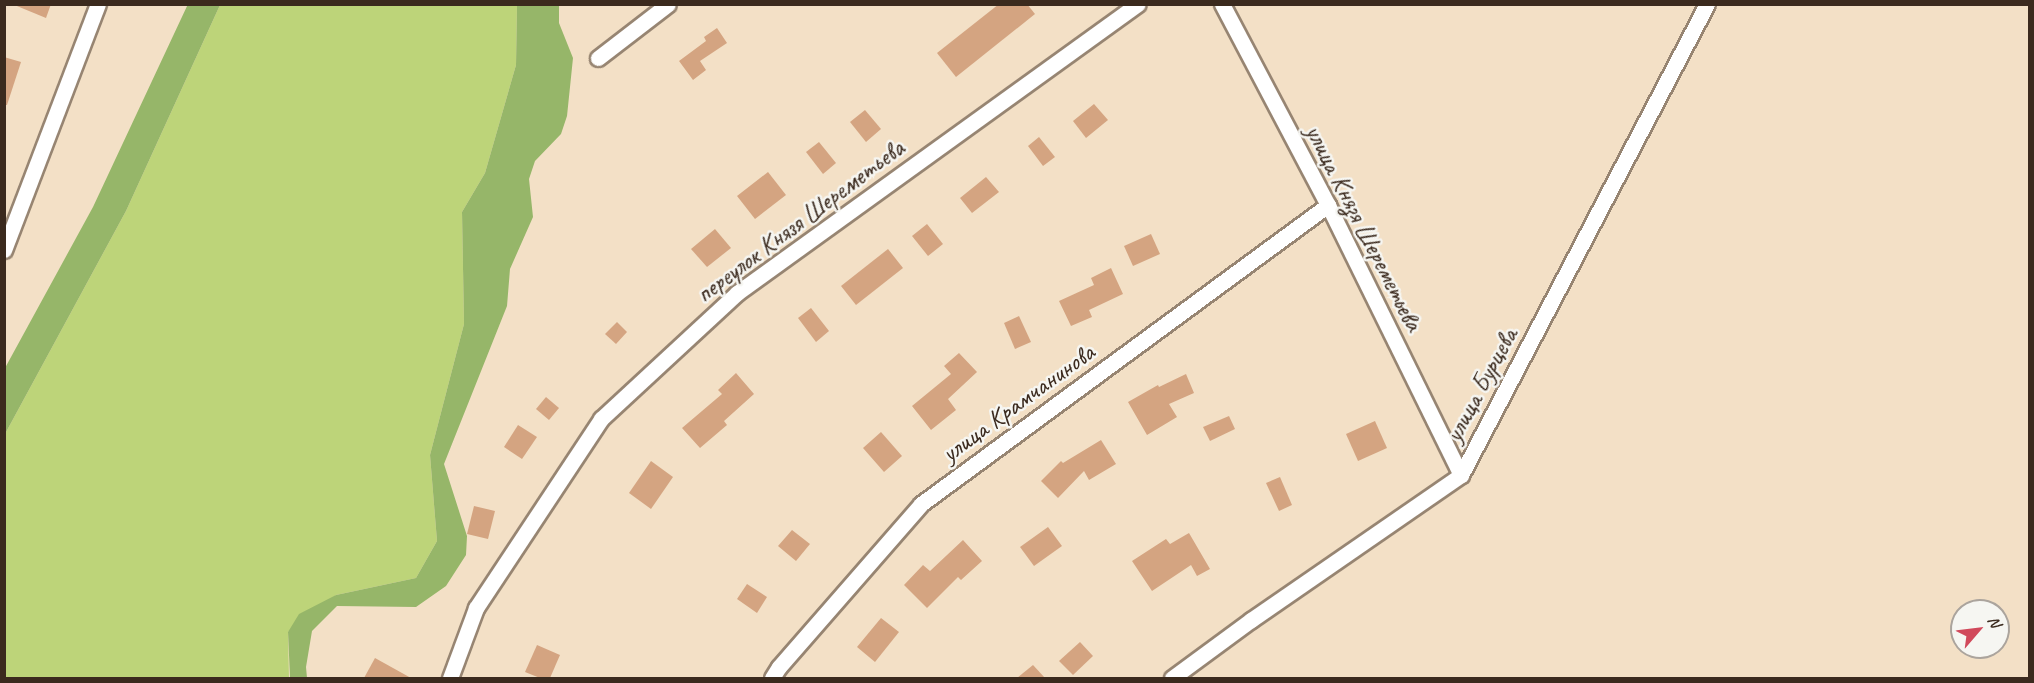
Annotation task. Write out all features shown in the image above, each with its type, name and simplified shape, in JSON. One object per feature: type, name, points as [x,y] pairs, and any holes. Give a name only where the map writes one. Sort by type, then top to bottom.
[{"type":"street","points":[[4,250],[98,4]]},
{"type":"street","points":[[598,58],[668,4]]},
{"type":"street","name":"переулок Князя Шереметьева","points":[[450,678],[476,608],[601,419],[737,293],[1138,4]]},
{"type":"street","name":"улица Князя Шереметьева","points":[[1222,4],[1328,205],[1461,475]]},
{"type":"street","name":"улица Бурцева","points":[[1172,678],[1222,640],[1461,475],[1707,4]]},
{"type":"street","name":"улица Крамчанинова","points":[[772,678],[779,667],[921,504],[1328,205]]},
{"type":"green space","points":[[188,4],[220,5],[126,211],[5,434],[5,368],[93,207]]},
{"type":"green space","points":[[220,5],[517,5],[516,65],[485,173],[462,212],[464,324],[430,455],[437,541],[416,578],[336,595],[288,632],[289,678],[5,678],[5,434],[126,211]]},
{"type":"green space","points":[[517,5],[559,5],[559,23],[573,58],[567,116],[561,134],[535,161],[529,179],[533,217],[510,269],[507,306],[444,464],[467,536],[466,555],[446,586],[416,607],[337,606],[312,631],[306,667],[307,678],[290,678],[288,632],[299,614],[336,595],[416,578],[437,541],[430,455],[464,324],[462,212],[485,173],[516,65]]},
{"type":"building","points":[[12,4],[51,4],[46,18]]},
{"type":"building","points":[[999,4],[1027,4],[1035,14],[956,77],[937,53]]},
{"type":"building","points":[[717,28],[727,43],[700,61],[706,70],[693,80],[679,61],[706,41],[704,37]]},
{"type":"building","points":[[4,57],[21,62],[7,105],[4,105]]},
{"type":"building","points":[[1094,104],[1108,120],[1086,138],[1073,121]]},
{"type":"building","points":[[865,110],[881,129],[866,142],[850,122]]},
{"type":"building","points":[[1039,137],[1055,157],[1043,166],[1028,146]]},
{"type":"building","points":[[819,142],[836,163],[823,174],[806,152]]},
{"type":"building","points":[[768,172],[786,195],[755,219],[737,196]]},
{"type":"building","points":[[986,177],[999,192],[972,213],[960,198]]},
{"type":"building","points":[[927,224],[943,244],[928,256],[912,236]]},
{"type":"building","points":[[715,229],[731,248],[707,267],[691,249]]},
{"type":"building","points":[[1151,234],[1160,254],[1133,266],[1124,246]]},
{"type":"building","points":[[888,249],[903,268],[856,305],[841,286]]},
{"type":"building","points":[[1111,268],[1123,294],[1089,310],[1092,317],[1071,326],[1059,301],[1094,285],[1091,278]]},
{"type":"building","points":[[811,308],[829,331],[816,342],[798,318]]},
{"type":"building","points":[[1019,316],[1031,342],[1015,349],[1004,323]]},
{"type":"building","points":[[617,322],[627,332],[616,344],[605,334]]},
{"type":"building","points":[[959,353],[977,372],[948,399],[956,410],[931,430],[912,406],[951,374],[944,366]]},
{"type":"building","points":[[736,373],[754,394],[724,421],[727,425],[700,448],[682,428],[722,394],[718,390]]},
{"type":"building","points":[[1186,374],[1194,393],[1169,404],[1177,417],[1147,435],[1128,402],[1158,385],[1159,387]]},
{"type":"building","points":[[546,397],[559,408],[549,420],[536,409]]},
{"type":"building","points":[[1229,416],[1235,429],[1210,441],[1203,427]]},
{"type":"building","points":[[1375,421],[1387,448],[1358,461],[1346,434]]},
{"type":"building","points":[[518,425],[537,437],[522,459],[504,447]]},
{"type":"building","points":[[881,432],[902,456],[884,472],[863,448]]},
{"type":"building","points":[[1101,440],[1116,464],[1089,480],[1084,471],[1058,498],[1041,481],[1061,461],[1063,463]]},
{"type":"building","points":[[651,461],[673,477],[651,509],[629,493]]},
{"type":"building","points":[[1280,477],[1292,505],[1279,511],[1266,483]]},
{"type":"building","points":[[474,506],[495,511],[488,539],[467,534]]},
{"type":"building","points":[[1048,527],[1062,546],[1034,566],[1020,547]]},
{"type":"building","points":[[792,530],[810,544],[796,561],[778,546]]},
{"type":"building","points":[[1189,533],[1210,569],[1197,576],[1191,565],[1152,591],[1132,561],[1166,539],[1170,544]]},
{"type":"building","points":[[963,540],[982,561],[961,580],[958,577],[927,608],[904,585],[923,565],[930,571]]},
{"type":"building","points":[[747,584],[767,597],[757,613],[737,599]]},
{"type":"building","points":[[881,618],[899,632],[875,662],[857,647]]},
{"type":"building","points":[[1080,642],[1093,656],[1073,675],[1059,661]]},
{"type":"building","points":[[537,645],[560,655],[550,678],[540,678],[525,672]]},
{"type":"building","points":[[375,658],[411,678],[364,678]]},
{"type":"building","points":[[1033,665],[1045,678],[1017,678]]}]
